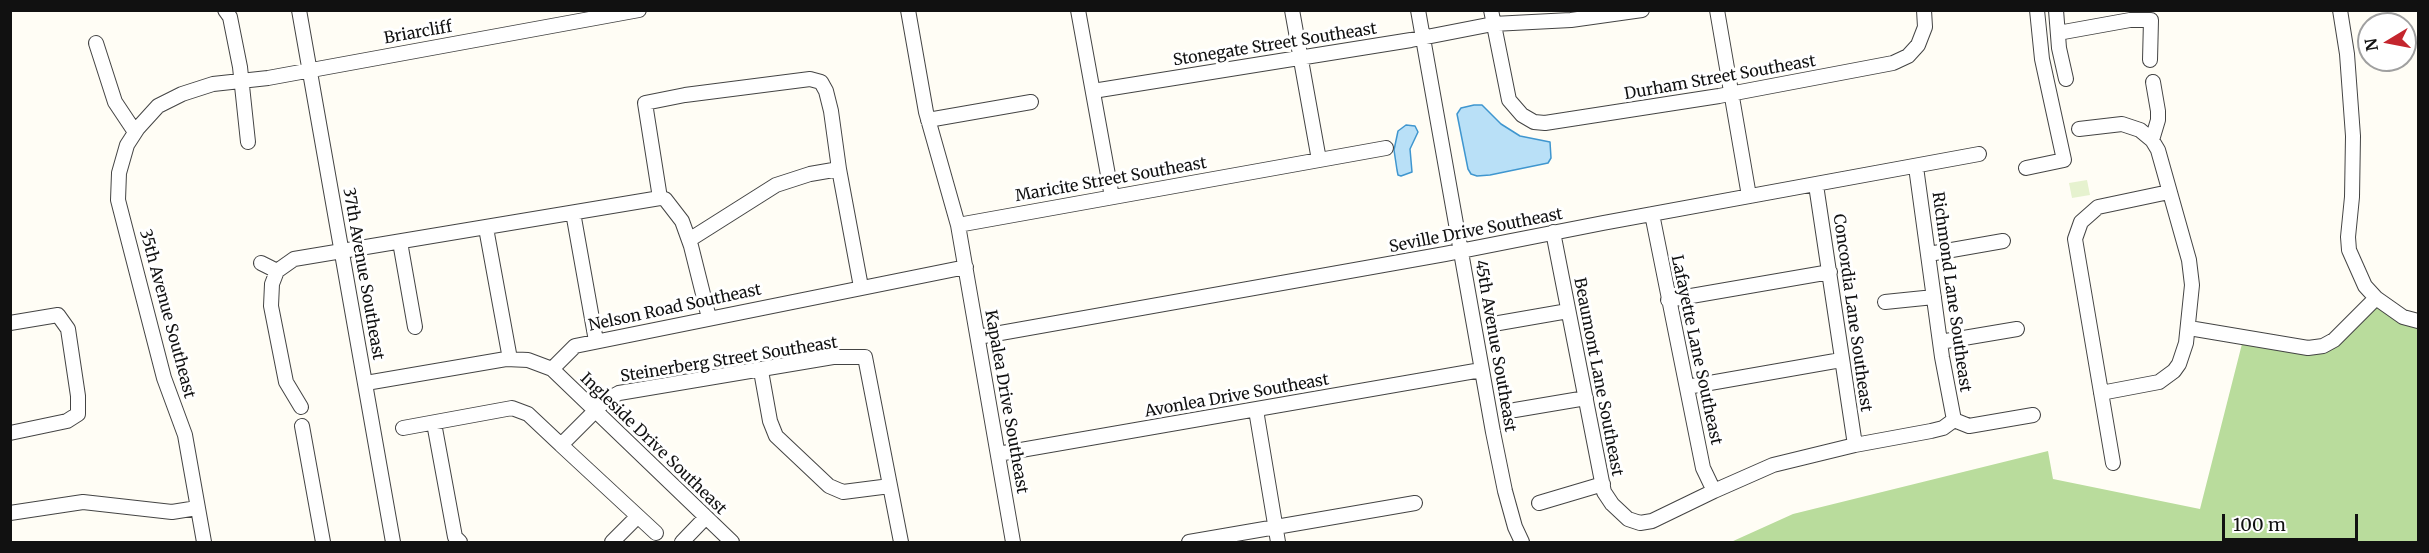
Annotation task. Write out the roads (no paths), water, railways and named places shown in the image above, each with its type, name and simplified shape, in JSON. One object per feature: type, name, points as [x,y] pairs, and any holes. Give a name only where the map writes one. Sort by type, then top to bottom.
[{"type":"street","points":[[225,10],[230,17],[241,80],[248,142]]},
{"type":"street","name":"37th Avenue Southeast","points":[[299,10],[393,543]]},
{"type":"street","points":[[908,10],[927,116],[958,225]]},
{"type":"street","points":[[1078,10],[1112,197]]},
{"type":"street","points":[[1292,10],[1319,160]]},
{"type":"street","name":"45th Avenue Southeast","points":[[1418,10],[1481,369],[1505,491],[1522,543]]},
{"type":"street","name":"Stonegate Street Southeast","points":[[1093,91],[1423,38],[1492,17],[1571,20],[1642,10]]},
{"type":"street","points":[[1717,10],[1749,196]]},
{"type":"street","name":"Durham Street Southeast","points":[[1492,17],[1507,95],[1515,109],[1528,119],[1545,123],[1732,94],[1893,63],[1913,53],[1925,27],[1924,10]]},
{"type":"street","points":[[2026,168],[2064,160],[2041,50],[2037,10]]},
{"type":"street","points":[[2056,10],[2059,48],[2066,79]]},
{"type":"street","points":[[2340,10],[2347,54],[2354,136],[2349,250],[2365,286],[2376,298],[2403,317],[2418,321]]},
{"type":"street","name":"Briarcliff","points":[[241,80],[268,78],[630,11]]},
{"type":"street","points":[[2058,33],[2151,15],[2150,60]]},
{"type":"street","points":[[96,44],[115,102],[135,132]]},
{"type":"street","points":[[2041,50],[2059,48]]},
{"type":"street","points":[[660,198],[645,104],[685,95],[810,79],[821,82],[831,111],[839,169],[861,287]]},
{"type":"street","name":"35th Avenue Southeast","points":[[204,543],[185,435],[164,378],[118,200],[119,173],[127,146],[135,132],[158,106],[182,94],[213,84],[241,80]]},
{"type":"street","points":[[2152,140],[2158,120],[2153,82]]},
{"type":"street","points":[[927,116],[1030,102]]},
{"type":"street","points":[[2079,129],[2122,124],[2140,130],[2152,140],[2158,150],[2189,260],[2192,285],[2189,328],[2179,364],[2168,377],[2154,384],[2101,393]]},
{"type":"street","name":"Maricite Street Southeast","points":[[958,225],[1386,148]]},
{"type":"street","name":"Seville Drive Southeast","points":[[978,337],[1462,251],[1552,232],[1979,154]]},
{"type":"street","name":"Richmond Lane Southeast","points":[[1916,167],[1940,342],[1954,420]]},
{"type":"street","points":[[688,240],[776,185],[810,174],[839,169]]},
{"type":"street","name":"Concordia Lane Southeast","points":[[1816,185],[1855,445]]},
{"type":"street","points":[[2113,463],[2075,246],[2078,230],[2085,217],[2098,207],[2169,192]]},
{"type":"street","points":[[301,407],[286,382],[271,306],[272,284],[277,272],[294,259],[660,198],[673,207],[682,221],[709,318]]},
{"type":"street","points":[[570,213],[574,218],[596,342]]},
{"type":"street","name":"Lafayette Lane Southeast","points":[[1652,214],[1703,468],[1714,490]]},
{"type":"street","name":"Kapalea Drive Southeast","points":[[958,225],[1013,543]]},
{"type":"street","points":[[486,228],[510,359]]},
{"type":"street","name":"Beaumont Lane Southeast","points":[[1552,232],[1608,500],[1628,519],[1640,523],[1652,521],[1714,490]]},
{"type":"street","points":[[1929,254],[2003,241]]},
{"type":"street","points":[[400,242],[416,327]]},
{"type":"street","points":[[261,262],[277,272]]},
{"type":"street","name":"Nelson Road Southeast","points":[[552,369],[575,346],[966,267]]},
{"type":"street","points":[[1668,300],[1830,272]]},
{"type":"street","points":[[1885,302],[1934,297]]},
{"type":"street","points":[[2189,328],[2308,348],[2323,346],[2334,340],[2376,298]]},
{"type":"street","points":[[1498,323],[1568,311]]},
{"type":"street","points":[[10,323],[58,315],[68,329],[78,396],[78,414],[67,422],[10,433]]},
{"type":"street","points":[[1940,342],[2017,329]]},
{"type":"street","name":"Steinerberg Street Southeast","points":[[561,445],[606,400],[619,393],[832,357],[865,357],[901,543]]},
{"type":"street","points":[[366,383],[510,359],[528,360],[552,369]]},
{"type":"street","points":[[1687,387],[1841,360]]},
{"type":"street","name":"Ingleside Drive Southeast","points":[[552,369],[732,543]]},
{"type":"street","name":"Avonlea Drive Southeast","points":[[998,454],[1481,369]]},
{"type":"street","points":[[761,370],[770,421],[776,436],[829,486],[843,492],[890,486]]},
{"type":"street","points":[[1515,410],[1586,398]]},
{"type":"street","points":[[403,428],[512,408],[528,414],[656,533]]},
{"type":"street","points":[[1256,410],[1278,543]]},
{"type":"street","points":[[1714,490],[1773,465],[1855,445],[1931,431],[1943,428],[1954,420],[1969,426],[2033,415]]},
{"type":"street","points":[[434,423],[455,537],[460,543]]},
{"type":"street","points":[[302,426],[323,543]]},
{"type":"street","points":[[1539,503],[1603,484]]},
{"type":"street","points":[[10,513],[83,502],[172,512],[197,508]]},
{"type":"street","points":[[1189,543],[1416,503]]},
{"type":"street","points":[[612,543],[637,517]]},
{"type":"street","points":[[682,543],[706,518]]},
{"type":"water","points":[[1482,105],[1501,124],[1520,136],[1550,142],[1551,158],[1548,163],[1490,175],[1471,174],[1457,114],[1461,108]]},
{"type":"water","points":[[1406,125],[1415,126],[1418,132],[1410,149],[1412,172],[1401,176],[1398,175],[1394,150],[1398,131]]}]
